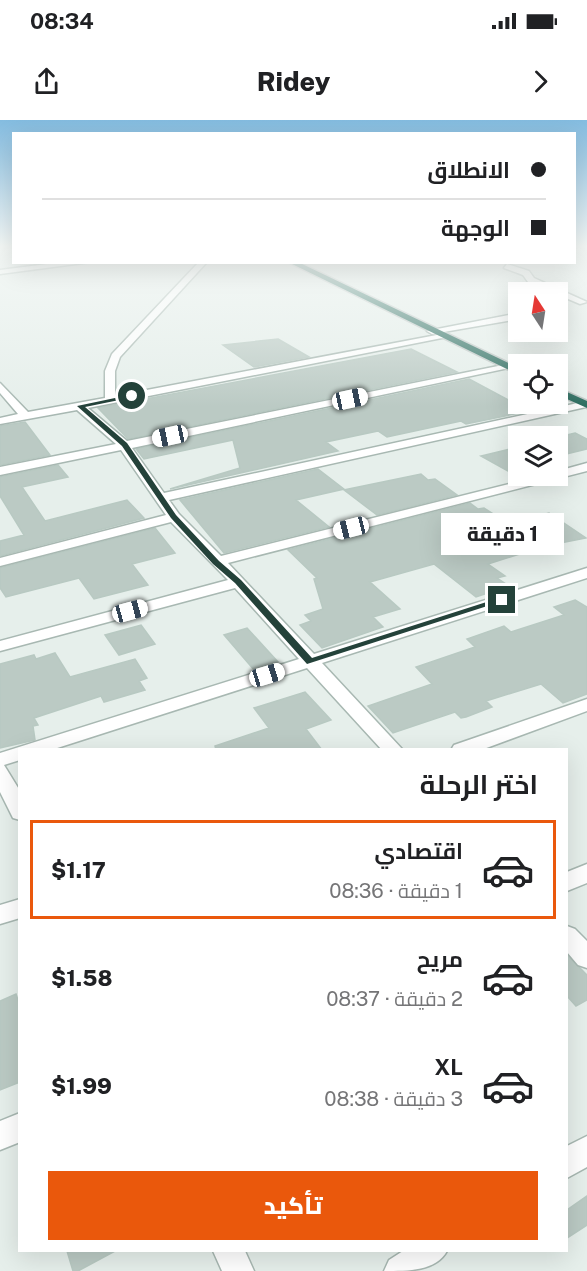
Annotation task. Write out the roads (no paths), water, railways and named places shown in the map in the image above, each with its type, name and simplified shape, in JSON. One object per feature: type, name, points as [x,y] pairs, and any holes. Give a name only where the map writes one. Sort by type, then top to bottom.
[{"type":"highway","points":[[365,299],[508,367]]},
{"type":"highway","points":[[568,395],[587,404]]},
{"type":"street","points":[[110,400],[110,371],[116,356],[170,299]]},
{"type":"street","points":[[568,306],[585,302]]},
{"type":"street","points":[[432,332],[508,318]]},
{"type":"street","points":[[0,421],[442,337]]},
{"type":"street","points":[[0,471],[508,367]]},
{"type":"street","points":[[0,386],[25,416]]},
{"type":"street","points":[[161,498],[587,404]]},
{"type":"street","points":[[80,406],[124,445],[174,517],[238,582],[391,748]]},
{"type":"street","points":[[568,472],[587,467]]},
{"type":"street","points":[[216,562],[513,486]]},
{"type":"street","points":[[0,562],[174,517]]},
{"type":"street","points":[[36,748],[587,573]]},
{"type":"street","points":[[0,646],[238,582]]},
{"type":"street","points":[[467,748],[587,705]]},
{"type":"street","points":[[0,760],[18,754]]},
{"type":"street","points":[[0,771],[18,809]]},
{"type":"street","points":[[568,882],[587,873]]},
{"type":"street","points":[[0,915],[18,909]]},
{"type":"street","points":[[568,937],[587,958]]},
{"type":"street","points":[[0,1136],[18,1128]]},
{"type":"street","points":[[568,1162],[587,1150]]},
{"type":"street","points":[[230,1252],[238,1271]]},
{"type":"street","points":[[400,1271],[429,1252]]}]
